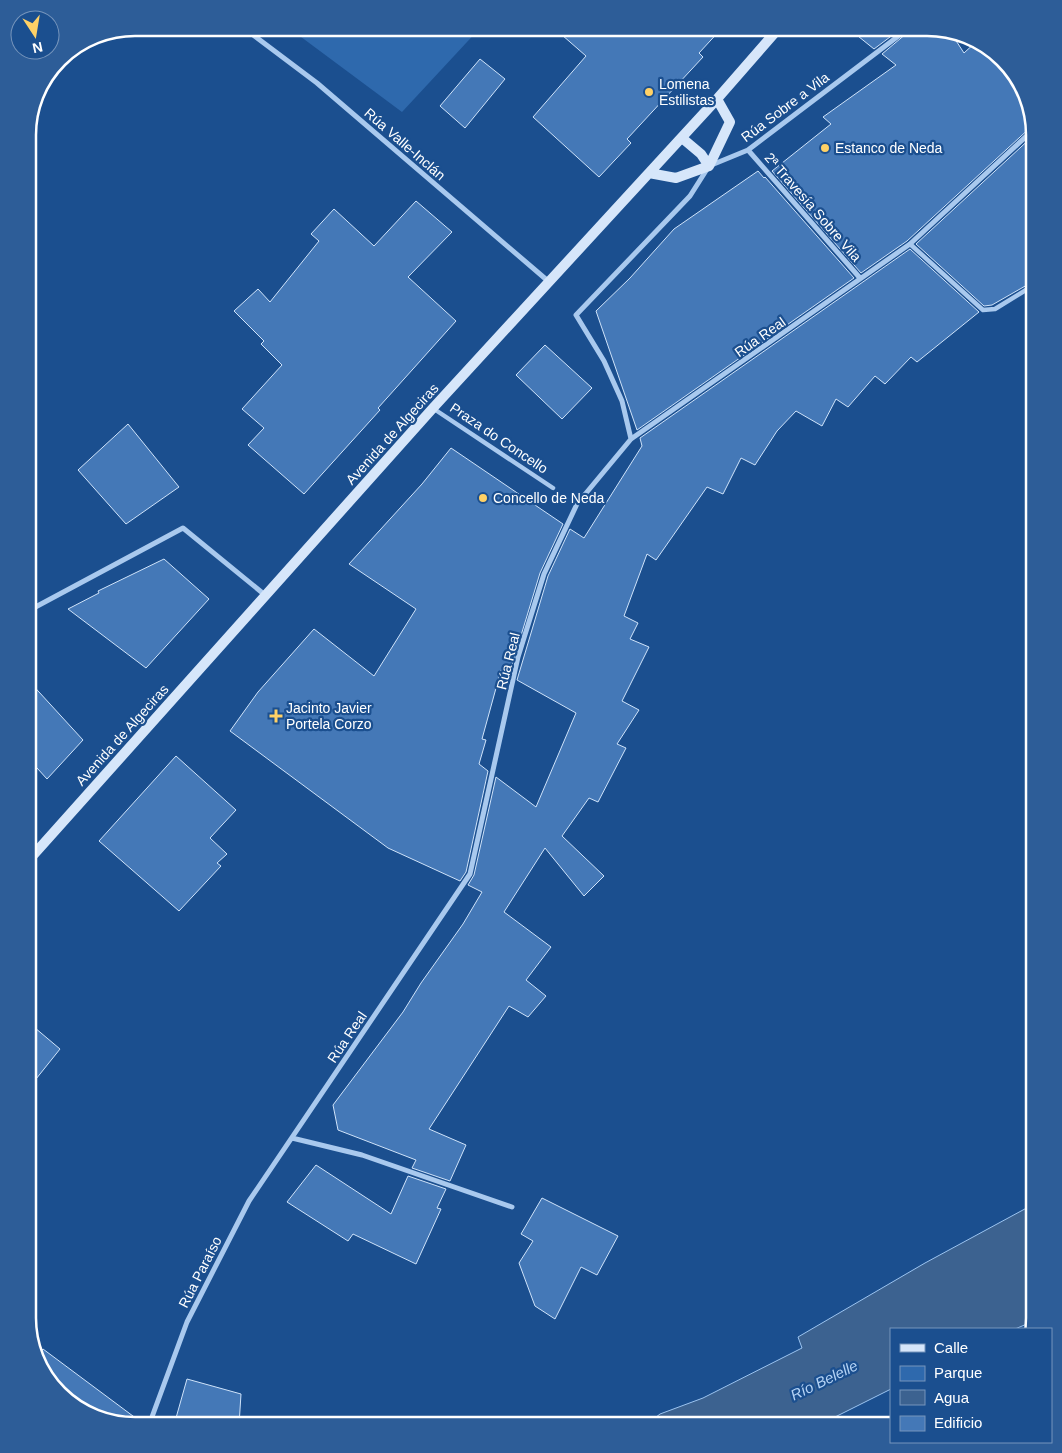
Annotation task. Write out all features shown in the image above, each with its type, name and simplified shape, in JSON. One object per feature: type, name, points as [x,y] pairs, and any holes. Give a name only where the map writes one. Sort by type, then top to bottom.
[{"type":"main road","name":"Avenida de Algeciras","points":[[36,852],[433,408],[548,281],[717,100],[772,36]]},
{"type":"main road","points":[[648,173],[676,178],[709,166],[730,122],[717,100]]},
{"type":"main road","points":[[682,138],[701,154],[709,166]]},
{"type":"street","name":"Rúa Valle-Inclán","points":[[255,36],[317,83],[548,281]]},
{"type":"street","name":"Rúa Sobre a Vila","points":[[709,166],[748,150],[898,36]]},
{"type":"street","name":"Rúa Real","points":[[292,1138],[470,874],[518,658],[544,574],[577,504],[631,439],[750,358],[910,244],[1026,136]]},
{"type":"street","name":"2ª Travesía Sobre Vila","points":[[748,150],[860,278]]},
{"type":"street","points":[[631,439],[622,401],[604,361],[576,315],[690,196],[709,166]]},
{"type":"street","points":[[910,244],[983,310],[995,309],[1026,291]]},
{"type":"street","name":"Praza do Concello","points":[[433,408],[553,488]]},
{"type":"street","points":[[36,607],[183,528],[266,596]]},
{"type":"street","points":[[292,1138],[362,1155],[512,1207]]},
{"type":"street","name":"Rúa Paraíso","points":[[152,1417],[187,1322],[249,1200],[292,1138]]},
{"type":"green space","points":[[300,36],[473,36],[402,112]]},
{"type":"water","name":"Río Belelle","points":[[1026,1208],[1025,1325],[1017,1328],[890,1328],[890,1390],[835,1417],[656,1417],[703,1398],[802,1348],[798,1337],[925,1263]]},
{"type":"building","points":[[563,36],[715,36],[699,53],[703,57],[627,139],[631,143],[599,177],[533,117],[586,56]]},
{"type":"building","points":[[858,36],[891,36],[874,49]]},
{"type":"building","points":[[903,36],[946,38],[956,41],[964,53],[970,47],[997,65],[1005,75],[1018,97],[1026,132],[907,241],[861,273],[772,171],[831,124],[823,117],[896,65],[882,54]]},
{"type":"building","points":[[480,59],[505,79],[465,128],[440,106]]},
{"type":"building","points":[[1026,142],[1026,286],[992,305],[984,306],[916,244]]},
{"type":"building","points":[[758,171],[854,278],[637,430],[596,311],[630,278],[674,229]]},
{"type":"building","points":[[416,201],[452,232],[408,277],[456,321],[378,408],[380,410],[304,494],[248,445],[264,428],[242,409],[282,365],[261,344],[264,341],[234,311],[258,289],[270,302],[319,241],[311,234],[334,209],[374,246]]},
{"type":"building","points":[[910,249],[979,312],[917,362],[911,357],[885,384],[875,376],[848,407],[836,399],[822,426],[796,411],[777,431],[755,465],[741,458],[723,494],[707,487],[656,560],[647,554],[624,616],[638,623],[630,639],[649,647],[622,701],[639,710],[617,744],[626,748],[598,802],[589,798],[562,836],[604,876],[584,896],[545,848],[504,912],[551,947],[526,980],[546,996],[528,1017],[509,1006],[429,1129],[466,1145],[450,1181],[412,1168],[416,1160],[338,1130],[333,1105],[403,1012],[463,924],[482,892],[468,885],[474,875],[496,777],[536,807],[576,713],[517,680],[548,576],[570,529],[584,538],[642,446],[640,438]]},
{"type":"building","points":[[545,345],[592,388],[562,419],[516,375]]},
{"type":"building","points":[[128,424],[179,487],[126,524],[78,470]]},
{"type":"building","points":[[451,448],[563,524],[540,573],[509,675],[501,670],[482,739],[486,740],[479,764],[488,771],[466,872],[460,881],[388,848],[230,731],[258,692],[314,629],[374,676],[416,609],[349,564],[422,484]]},
{"type":"building","points":[[164,559],[209,599],[146,668],[68,609],[99,593],[98,591]]},
{"type":"building","points":[[36,689],[83,740],[47,779],[36,767]]},
{"type":"building","points":[[176,756],[236,810],[210,838],[227,854],[217,863],[221,866],[179,911],[99,841]]},
{"type":"building","points":[[36,1029],[60,1049],[36,1079]]},
{"type":"building","points":[[316,1165],[391,1214],[408,1176],[446,1189],[437,1208],[441,1209],[416,1264],[353,1234],[348,1241],[287,1202]]},
{"type":"building","points":[[542,1198],[618,1236],[597,1275],[581,1267],[555,1319],[535,1306],[519,1263],[533,1241],[521,1234]]},
{"type":"building","points":[[42,1350],[134,1417],[116,1415],[97,1409],[75,1396],[57,1378]]},
{"type":"building","points":[[187,1379],[241,1394],[240,1417],[176,1417]]},
{"type":"place","name":"Lomena Estilistas","points":[[649,92]]},
{"type":"place","name":"Estanco de Neda","points":[[825,148]]},
{"type":"place","name":"Concello de Neda","points":[[483,498]]},
{"type":"place","name":"Jacinto Javier Portela Corzo","points":[[276,716]]}]
